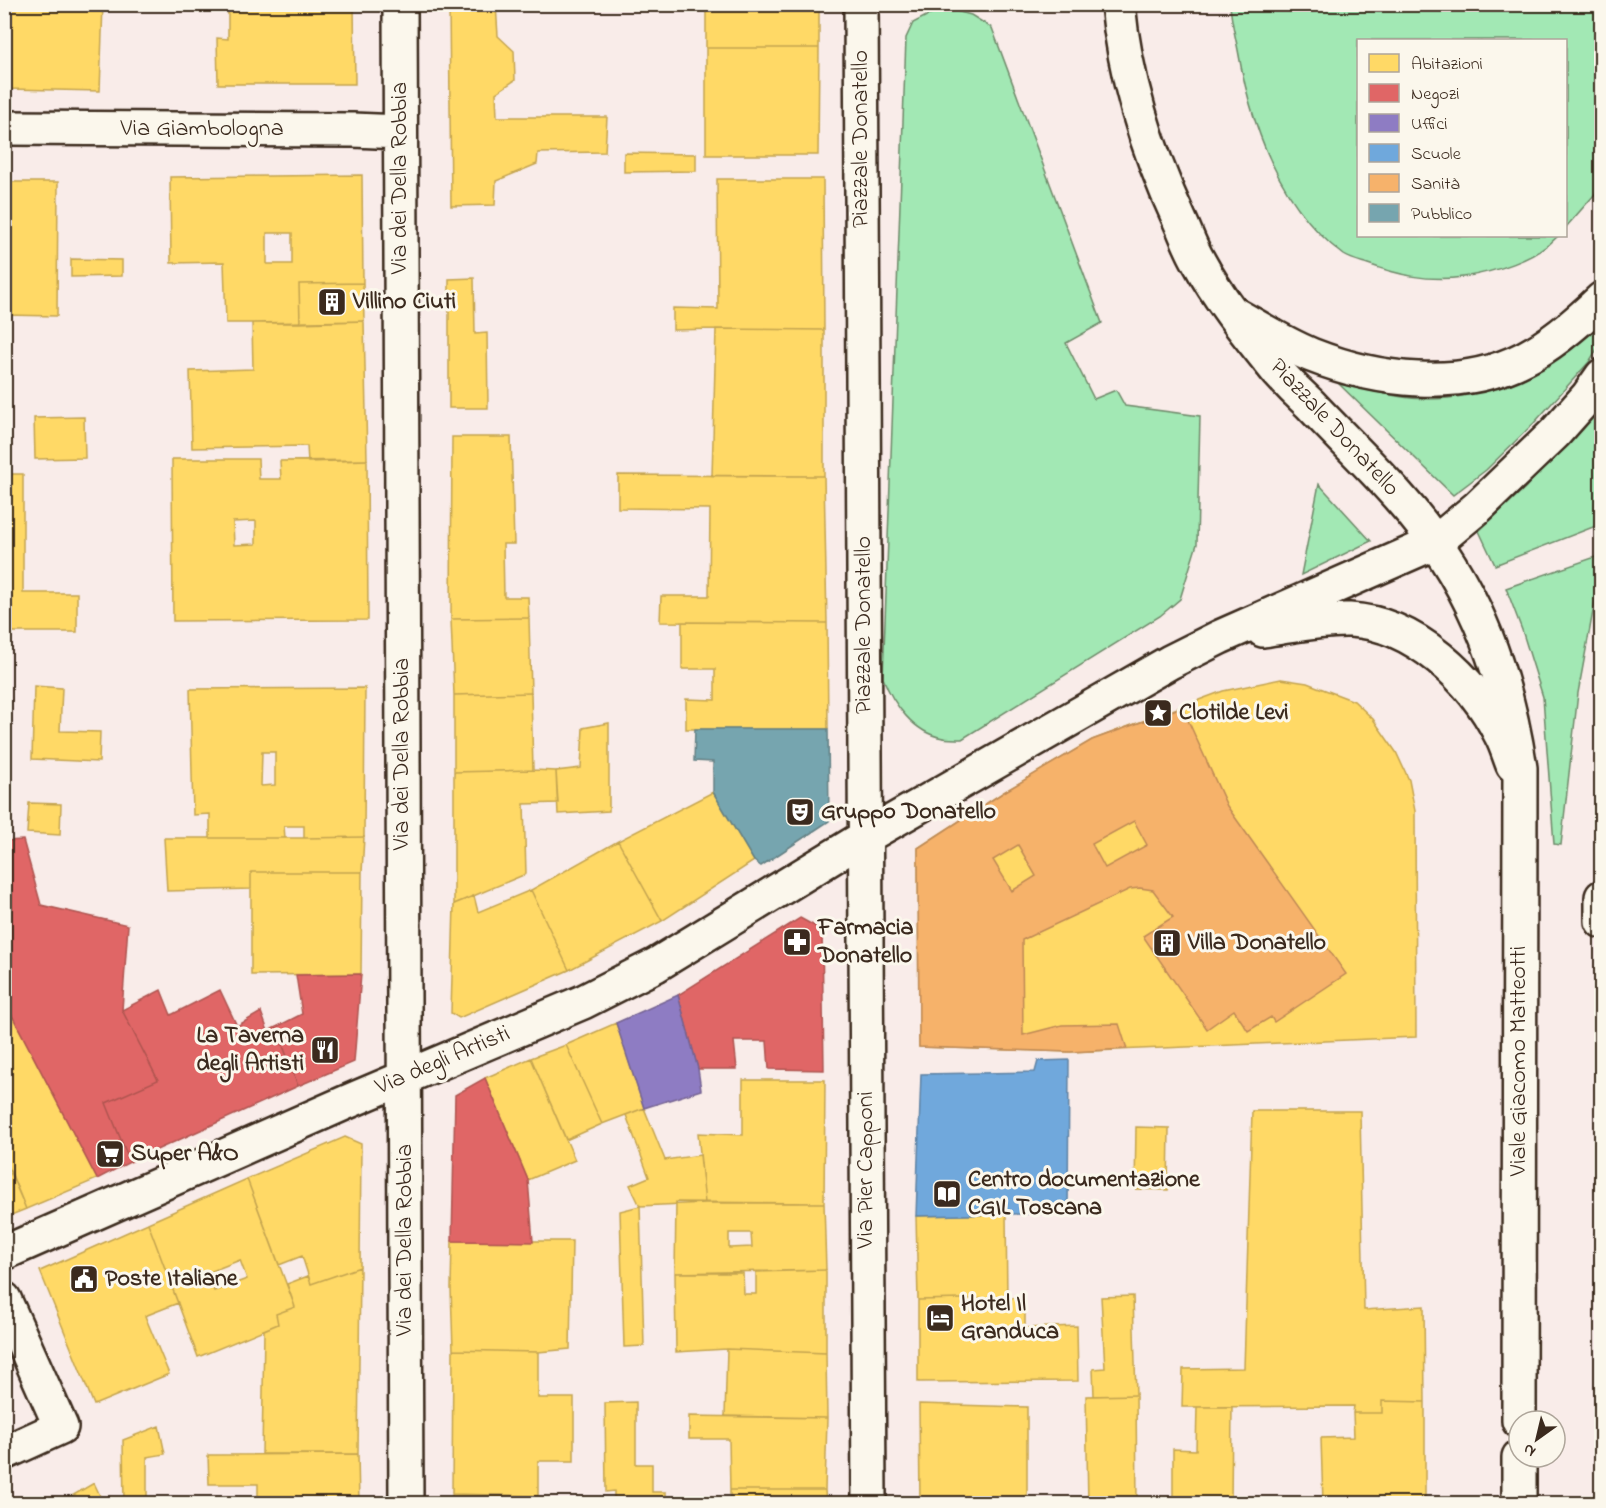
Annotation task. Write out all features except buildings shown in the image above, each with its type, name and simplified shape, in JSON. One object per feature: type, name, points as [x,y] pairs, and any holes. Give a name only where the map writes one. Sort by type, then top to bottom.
[{"type":"street","name":"Via dei Della Robbia","points":[[400,4],[406,1503]]},
{"type":"street","name":"Piazzale Donatello","points":[[861,4],[865,837]]},
{"type":"street","name":"Piazzale Donatello","points":[[1118,4],[1128,79],[1171,203],[1199,262],[1234,314],[1280,374],[1398,496],[1436,542],[1473,604],[1490,645],[1508,701]]},
{"type":"street","name":"Via Giambologna","points":[[4,128],[400,132]]},
{"type":"street","name":"Piazzale Donatello","points":[[1234,314],[1283,342],[1335,363],[1385,375],[1419,380],[1448,379],[1492,371],[1524,359],[1551,343],[1602,299]]},
{"type":"street","points":[[865,837],[1170,662],[1220,637],[1436,542],[1478,507],[1556,433],[1602,376]]},
{"type":"street","points":[[1220,637],[1335,621],[1365,622],[1401,634],[1449,666],[1480,701],[1501,735],[1520,786]]},
{"type":"street","name":"Viale Giacomo Matteotti","points":[[1508,701],[1520,768],[1519,1409]]},
{"type":"street","name":"Via degli Artisti","points":[[4,1253],[403,1078],[583,1002],[656,964],[865,837]]},
{"type":"street","name":"Via Pier Capponi","points":[[865,837],[869,1503]]},
{"type":"street","points":[[1602,897],[1602,921]]},
{"type":"street","points":[[4,1299],[61,1427],[4,1453]]},
{"type":"street","points":[[1519,1469],[1519,1503]]},
{"type":"green space","points":[[1230,5],[1601,5],[1601,181],[1595,194],[1567,226],[1567,39],[1357,39],[1357,237],[1557,237],[1538,252],[1514,264],[1463,277],[1425,278],[1401,274],[1354,260],[1322,236],[1302,213],[1272,163],[1251,107]]},
{"type":"green space","points":[[952,10],[971,15],[992,28],[1102,323],[1066,343],[1094,399],[1116,390],[1125,406],[1200,416],[1197,544],[1180,599],[1160,616],[962,739],[933,735],[914,724],[899,707],[883,678],[906,38],[913,23],[932,13]]},
{"type":"green space","points":[[1601,315],[1601,343],[1589,362],[1534,423],[1486,470],[1453,495],[1339,384],[1406,398],[1429,399],[1468,395],[1526,374],[1561,354],[1580,339]]},
{"type":"green space","points":[[1601,401],[1601,524],[1495,565],[1479,531],[1526,487]]},
{"type":"green space","points":[[1319,484],[1371,541],[1301,575]]},
{"type":"green space","points":[[1601,555],[1601,568],[1578,693],[1561,845],[1554,844],[1543,697],[1506,588]]},
{"type":"place","name":"Villino Ciuti","points":[[332,302]]},
{"type":"place","name":"Clotilde Levi","points":[[1158,713]]},
{"type":"place","name":"Gruppo Donatello","points":[[800,812]]},
{"type":"place","name":"Farmacia Donatello","points":[[797,942]]},
{"type":"place","name":"Villa Donatello","points":[[1167,943]]},
{"type":"place","name":"La Taverna degli Artisti","points":[[325,1050]]},
{"type":"place","name":"Super A&O","points":[[110,1154]]},
{"type":"place","name":"Centro documentazione CGIL Toscana","points":[[947,1194]]},
{"type":"place","name":"Poste Italiane","points":[[84,1279]]},
{"type":"place","name":"Hotel Il Granduca","points":[[940,1318]]}]
